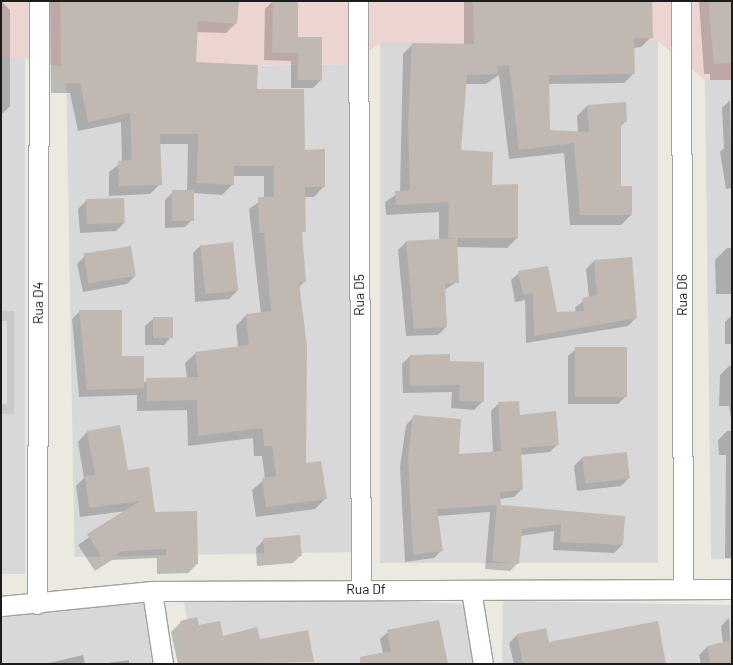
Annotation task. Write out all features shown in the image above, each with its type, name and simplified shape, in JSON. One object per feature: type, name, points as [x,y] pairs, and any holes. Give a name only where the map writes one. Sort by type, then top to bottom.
[{"type":"street","name":"Rua D4","points":[[37,604],[39,1]]},
{"type":"street","name":"Rua D5","points":[[358,1],[361,589]]},
{"type":"street","name":"Rua D6","points":[[681,1],[683,589]]},
{"type":"street","name":"Rua Df","points":[[1,606],[37,604],[152,591],[732,589]]},
{"type":"street","points":[[471,590],[483,664]]},
{"type":"street","points":[[152,591],[163,664]]},
{"type":"shaded area","points":[[1,1],[732,1],[732,80],[705,80],[658,41],[380,43],[350,64],[66,68],[25,58],[1,58]]},
{"type":"shaded area","points":[[380,41],[658,41],[658,563],[380,563]]},
{"type":"shaded area","points":[[1,58],[25,58],[25,574],[1,574]]},
{"type":"shaded area","points":[[350,64],[359,552],[75,557],[66,69]]},
{"type":"shaded area","points":[[705,80],[732,80],[732,559],[711,559]]},
{"type":"shaded area","points":[[1,311],[14,311],[14,414],[1,414]]},
{"type":"shaded area","points":[[1,321],[7,321],[7,404],[1,404]]},
{"type":"shaded area","points":[[183,592],[468,604],[478,664],[193,664]]},
{"type":"shaded area","points":[[143,596],[152,664],[1,664],[1,615]]},
{"type":"shaded area","points":[[503,601],[732,605],[731,664],[502,664]]},
{"type":"building","points":[[60,1],[239,1],[237,24],[198,21],[196,62],[258,65],[257,89],[304,89],[305,150],[325,149],[325,187],[305,187],[306,232],[302,232],[306,282],[299,282],[307,347],[306,463],[321,461],[327,499],[266,507],[262,478],[276,476],[272,446],[264,446],[263,428],[198,436],[197,400],[147,401],[146,378],[198,377],[195,352],[249,345],[246,314],[271,311],[264,233],[259,233],[258,197],[274,197],[274,166],[234,166],[234,185],[197,183],[198,134],[160,134],[162,185],[119,186],[118,161],[132,160],[130,113],[88,122],[80,83],[61,84]]},
{"type":"building","points":[[273,1],[298,1],[298,37],[322,37],[322,80],[298,80],[298,53],[272,53]]},
{"type":"building","points":[[473,1],[652,1],[653,38],[634,38],[635,74],[549,75],[550,130],[589,132],[587,105],[626,102],[627,122],[621,122],[621,186],[632,186],[632,215],[580,215],[574,143],[519,150],[509,65],[498,66],[497,74],[467,75],[461,150],[493,152],[492,185],[518,184],[518,238],[448,238],[449,202],[396,205],[395,191],[410,190],[408,125],[412,43],[474,44]]},
{"type":"building","points":[[708,1],[732,1],[732,63],[714,64]]},
{"type":"building","points":[[172,190],[194,190],[194,221],[172,221]]},
{"type":"building","points":[[124,198],[125,223],[87,224],[86,199]]},
{"type":"building","points":[[457,238],[459,283],[445,284],[447,327],[414,329],[406,241]]},
{"type":"building","points":[[233,242],[238,291],[205,294],[200,245]]},
{"type":"building","points":[[131,246],[136,276],[88,283],[84,254]]},
{"type":"building","points":[[632,257],[637,318],[534,336],[533,293],[523,295],[518,271],[548,266],[557,312],[584,311],[582,298],[597,295],[594,260]]},
{"type":"building","points":[[79,310],[122,310],[122,356],[144,356],[144,388],[87,390]]},
{"type":"building","points":[[153,317],[173,317],[173,338],[153,338]]},
{"type":"building","points":[[575,347],[627,347],[627,397],[575,397]]},
{"type":"building","points":[[450,354],[450,361],[484,362],[484,402],[459,401],[459,385],[410,386],[410,355]]},
{"type":"building","points":[[519,401],[520,415],[556,411],[559,445],[521,448],[523,490],[500,492],[501,505],[625,516],[623,545],[560,542],[561,524],[522,529],[519,564],[492,561],[497,505],[437,509],[443,551],[413,555],[408,458],[413,415],[461,419],[459,454],[501,451],[498,402]]},
{"type":"building","points":[[120,425],[128,470],[149,467],[155,512],[197,511],[198,564],[166,566],[166,549],[123,551],[105,562],[87,534],[140,501],[89,508],[85,476],[95,475],[87,431]]},
{"type":"building","points":[[627,452],[630,479],[585,484],[582,457]]},
{"type":"building","points":[[300,535],[302,556],[265,559],[263,538]]},
{"type":"building","points":[[197,617],[199,625],[220,621],[223,636],[257,627],[260,639],[308,630],[314,662],[189,664],[180,621]]},
{"type":"building","points":[[439,620],[448,664],[360,664],[360,657],[391,651],[387,630]]},
{"type":"building","points":[[658,621],[666,664],[523,664],[517,634],[546,628],[549,642]]},
{"type":"building","points":[[732,640],[732,664],[710,664],[707,646]]}]
